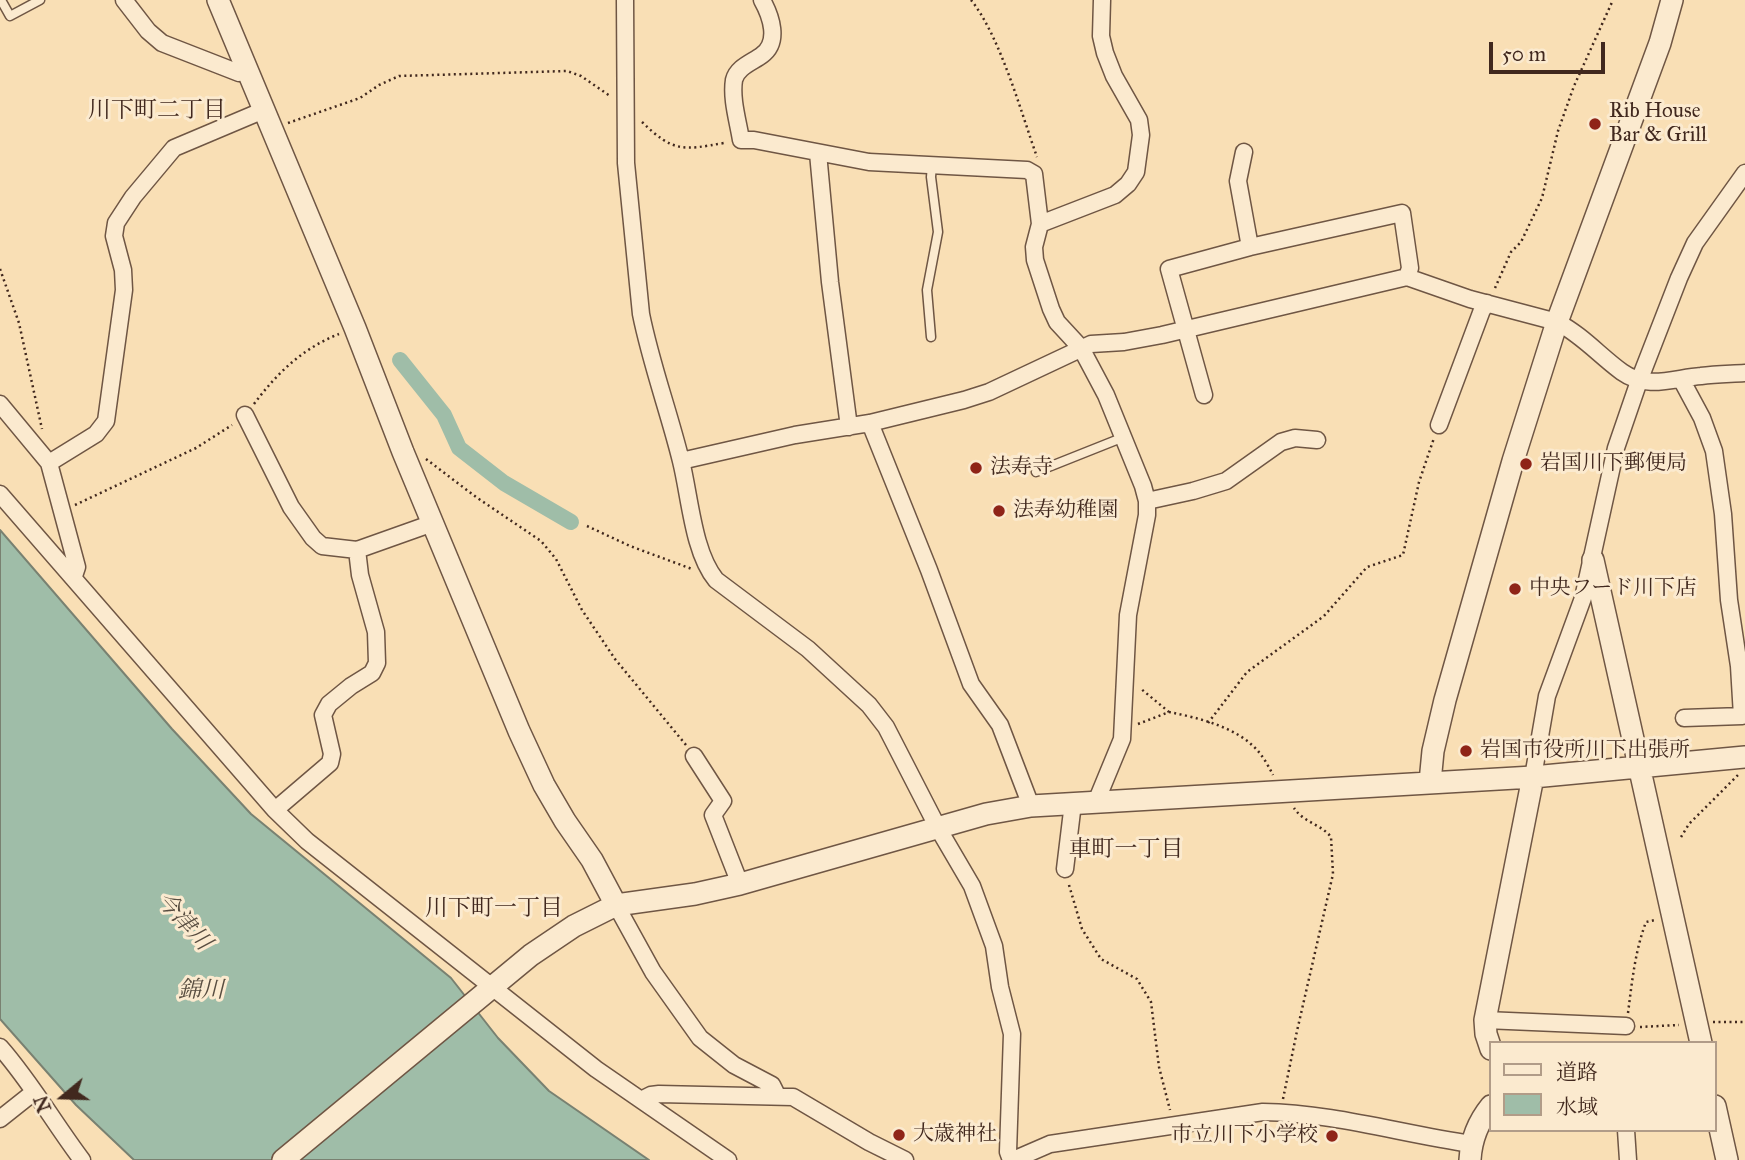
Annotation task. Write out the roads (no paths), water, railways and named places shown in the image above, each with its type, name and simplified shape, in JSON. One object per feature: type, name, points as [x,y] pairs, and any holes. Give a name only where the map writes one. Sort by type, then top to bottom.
[{"type":"street","points":[[124,0],[148,31],[162,43],[239,72],[248,70]]},
{"type":"street","points":[[218,0],[355,328],[403,452],[544,785],[592,860],[653,972],[700,1038],[734,1065],[772,1085],[777,1095]]},
{"type":"street","points":[[625,0],[626,163],[641,314],[681,461],[698,540],[709,571],[716,580],[808,649],[869,705],[887,727],[938,828],[972,886],[994,946],[1002,996],[1012,1034],[1008,1153],[1012,1160],[1050,1144],[1263,1112],[1282,1112],[1471,1152],[1483,1117],[1490,1107]]},
{"type":"street","points":[[762,0],[769,12],[773,30],[766,53],[742,68],[734,78],[741,140],[754,140],[869,163],[1027,170],[1034,174],[1040,224],[1034,247],[1035,260],[1051,309],[1057,322],[1081,348],[1124,437],[1147,501],[1147,515],[1128,615],[1124,726],[1119,749],[1101,785],[1096,802]]},
{"type":"street","points":[[1040,224],[1115,195],[1128,184],[1136,172],[1141,135],[1139,120],[1114,76],[1105,53],[1101,36],[1102,0]]},
{"type":"street","points":[[1430,782],[1433,751],[1445,700],[1513,461],[1557,322],[1660,43],[1672,0]]},
{"type":"street","points":[[49,463],[96,434],[106,421],[124,290],[123,270],[114,236],[116,223],[133,197],[174,148],[268,120]]},
{"type":"street","points":[[1244,152],[1238,181],[1250,247]]},
{"type":"street","points":[[818,153],[830,282],[849,427]]},
{"type":"street","points":[[1490,1046],[1485,1020],[1547,696],[1574,626],[1593,560],[1616,448],[1639,381],[1695,243],[1745,173]]},
{"type":"street","points":[[1204,395],[1169,269],[1250,247],[1402,214],[1410,268],[1408,277]]},
{"type":"street","points":[[681,461],[795,435],[870,423],[989,392],[1091,344],[1124,342],[1408,277],[1557,322],[1569,328],[1624,373],[1639,381],[1657,383],[1745,373]]},
{"type":"street","points":[[1439,425],[1487,303]]},
{"type":"street","points":[[1681,379],[1702,418],[1714,451],[1723,514],[1742,716],[1684,718]]},
{"type":"street","points":[[0,404],[49,463],[77,567],[74,576]]},
{"type":"street","points":[[246,415],[291,507],[322,546],[357,550],[433,523]]},
{"type":"street","points":[[870,423],[971,684],[1000,725],[1031,806]]},
{"type":"street","points":[[1147,501],[1226,481],[1281,442],[1295,438],[1317,440]]},
{"type":"street","points":[[0,494],[275,810],[307,841],[392,909],[487,991],[728,1160]]},
{"type":"street","points":[[275,810],[330,763],[332,754],[323,715],[329,704],[372,673],[377,663],[376,632],[360,575],[357,550]]},
{"type":"street","points":[[1593,560],[1672,915],[1694,1041]]},
{"type":"street","points":[[694,755],[723,801],[713,815],[740,884]]},
{"type":"street","points":[[283,1160],[531,955],[574,926],[616,905],[695,894],[740,884],[986,814],[1031,806],[1533,777],[1745,757]]},
{"type":"street","points":[[1065,869],[1073,803]]},
{"type":"street","points":[[1485,1020],[1626,1026]]},
{"type":"street","points":[[0,1047],[22,1072],[54,1124],[82,1160]]},
{"type":"street","points":[[0,1119],[34,1092]]},
{"type":"street","points":[[641,1100],[659,1094],[793,1097],[905,1160]]},
{"type":"street","points":[[1717,1115],[1727,1160]]},
{"type":"street","points":[[1626,1132],[1628,1160]]},
{"type":"lane","points":[[1,0],[10,16],[40,0]]},
{"type":"lane","points":[[931,337],[927,290],[937,232],[932,165]]},
{"type":"lane","points":[[1036,471],[1124,437]]},
{"type":"water","name":"錦川","points":[[0,530],[172,729],[251,814],[451,978],[498,1038],[549,1091],[649,1160],[134,1160],[76,1105],[0,1019]]},
{"type":"waterway","points":[[400,360],[444,415],[459,448],[504,483],[571,522]]},
{"type":"place","name":"Rib House Bar & Grill","points":[[1595,124]]},
{"type":"place","name":"岩国川下郵便局","points":[[1526,464]]},
{"type":"place","name":"法寿寺","points":[[976,468]]},
{"type":"place","name":"法寿幼稚園","points":[[999,511]]},
{"type":"place","name":"中央フード川下店","points":[[1515,589]]},
{"type":"place","name":"岩国市役所川下出張所","points":[[1466,751]]},
{"type":"place","name":"大歳神社","points":[[899,1135]]},
{"type":"place","name":"市立川下小学校","points":[[1332,1136]]},
{"type":"district","name":"川下町二丁目","points":[[157,111]]},
{"type":"district","name":"車町一丁目","points":[[1126,850]]},
{"type":"district","name":"川下町一丁目","points":[[494,909]]},
{"type":"water label","name":"今津川","points":[[183,922]]}]
